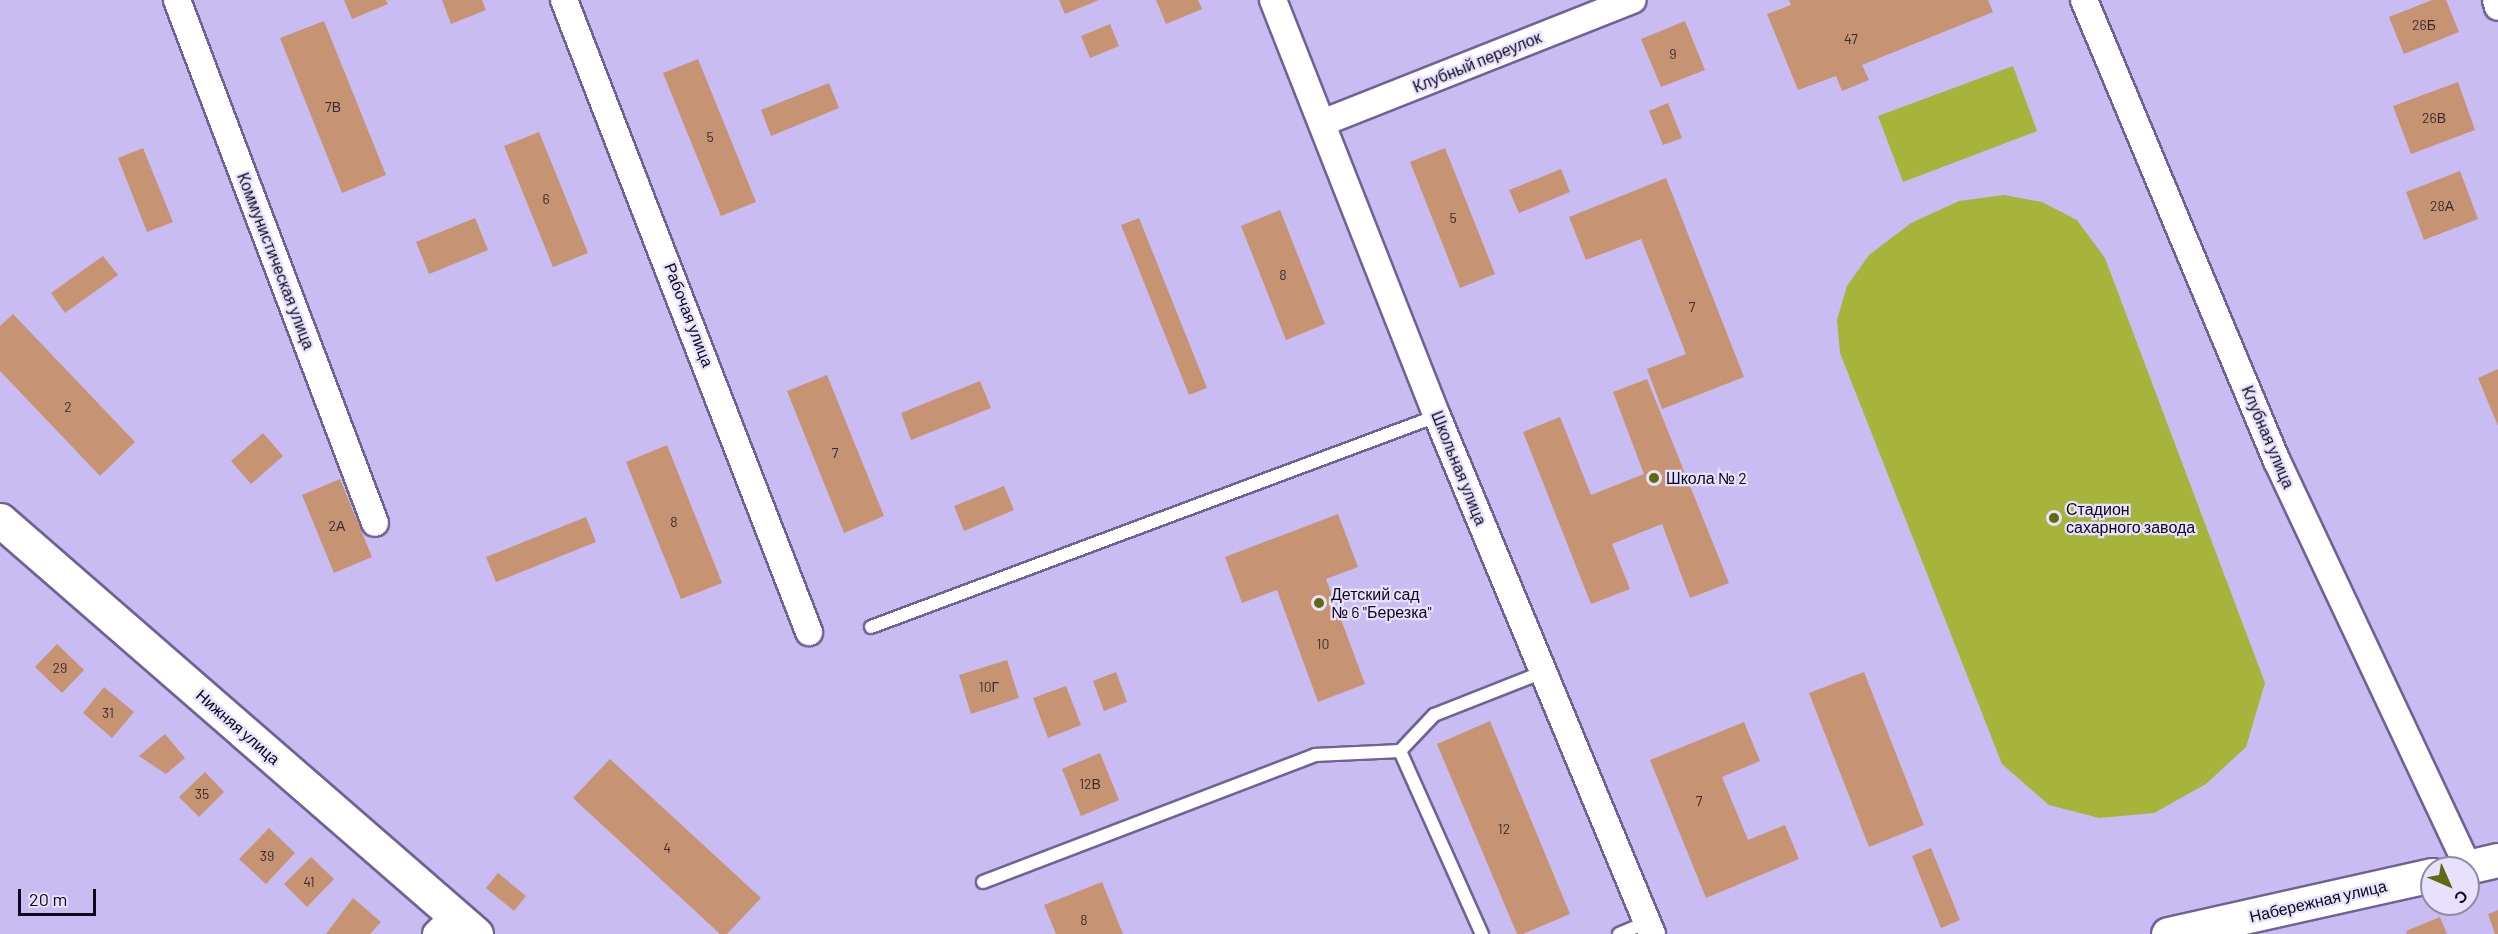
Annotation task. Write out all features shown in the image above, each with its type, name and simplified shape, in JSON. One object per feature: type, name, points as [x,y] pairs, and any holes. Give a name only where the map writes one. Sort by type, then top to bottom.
[{"type":"street","name":"Коммунистическая улица","points":[[177,0],[375,522]]},
{"type":"street","name":"Рабочая улица","points":[[564,0],[809,632]]},
{"type":"street","name":"Школьная улица","points":[[1273,0],[1437,416],[1649,928]]},
{"type":"street","name":"Клубный переулок","points":[[1322,123],[1633,0]]},
{"type":"street","name":"Клубная улица","points":[[2084,0],[2277,460],[2473,856]]},
{"type":"street","points":[[2496,0],[2498,7]]},
{"type":"street","name":"Нижняя улица","points":[[0,520],[455,928]]},
{"type":"street","name":"Набережная улица","points":[[2168,934],[2420,878]]},
{"type":"lane","points":[[871,627],[1437,416]]},
{"type":"lane","points":[[983,882],[1315,755],[1400,751],[1434,716],[1543,672]]},
{"type":"lane","points":[[1400,751],[1482,934]]},
{"type":"lane","points":[[1619,934],[1649,928]]},
{"type":"green space","points":[[2013,66],[2037,131],[1903,182],[1878,116]]},
{"type":"green space","name":"Стадион сахарного завода","points":[[2004,195],[2042,202],[2077,220],[2105,258],[2265,683],[2246,747],[2206,784],[2154,813],[2099,818],[2049,805],[2002,764],[1840,353],[1837,320],[1847,286],[1869,255],[1911,223],[1959,201]]},
{"type":"building","points":[[344,0],[386,0],[388,4],[352,19]]},
{"type":"building","points":[[442,0],[482,0],[486,10],[451,24]]},
{"type":"building","points":[[1059,0],[1099,0],[1065,14]]},
{"type":"building","points":[[1156,0],[1198,0],[1202,9],[1166,24]]},
{"type":"building","points":[[1789,0],[1988,0],[1993,12],[1862,65],[1869,80],[1842,91],[1836,76],[1798,90],[1767,14],[1791,5]]},
{"type":"building","points":[[2432,0],[2446,0],[2459,32],[2404,54],[2389,17]]},
{"type":"building","points":[[324,21],[386,175],[342,193],[280,38]]},
{"type":"building","points":[[1685,21],[1705,70],[1661,87],[1641,39]]},
{"type":"building","points":[[1110,24],[1119,46],[1090,58],[1081,36]]},
{"type":"building","points":[[698,59],[756,202],[721,216],[663,73]]},
{"type":"building","points":[[2458,82],[2475,130],[2411,154],[2393,106]]},
{"type":"building","points":[[829,83],[839,108],[771,136],[761,110]]},
{"type":"building","points":[[1668,103],[1682,138],[1663,145],[1649,111]]},
{"type":"building","points":[[539,132],[588,253],[553,267],[504,146]]},
{"type":"building","points":[[143,148],[173,222],[147,232],[118,158]]},
{"type":"building","points":[[1445,148],[1495,274],[1460,288],[1410,162]]},
{"type":"building","points":[[1561,169],[1570,192],[1519,213],[1509,190]]},
{"type":"building","points":[[2460,171],[2478,219],[2424,240],[2406,192]]},
{"type":"building","points":[[1666,178],[1744,377],[1662,409],[1647,369],[1686,354],[1641,239],[1586,260],[1569,217]]},
{"type":"building","points":[[1280,210],[1325,324],[1286,340],[1241,226]]},
{"type":"building","points":[[475,218],[488,250],[429,274],[416,242]]},
{"type":"building","points":[[1139,218],[1207,388],[1189,395],[1121,225]]},
{"type":"building","points":[[103,256],[118,275],[65,313],[51,293]]},
{"type":"building","points":[[13,314],[135,442],[100,476],[0,371],[0,326]]},
{"type":"building","points":[[2498,369],[2498,426],[2478,378]]},
{"type":"building","points":[[827,375],[884,516],[844,533],[787,391]]},
{"type":"building","points":[[1647,379],[1729,583],[1690,598],[1662,524],[1612,544],[1630,589],[1591,604],[1523,432],[1560,417],[1591,495],[1644,474],[1613,392]]},
{"type":"building","points":[[980,381],[991,408],[911,440],[901,413]]},
{"type":"building","points":[[263,433],[283,456],[251,484],[231,461]]},
{"type":"building","points":[[667,445],[722,583],[681,599],[626,462]]},
{"type":"building","points":[[340,479],[372,557],[334,573],[302,495]]},
{"type":"building","points":[[1004,486],[1014,510],[964,531],[954,506]]},
{"type":"building","points":[[1338,514],[1358,567],[1326,579],[1365,684],[1318,702],[1277,590],[1242,603],[1225,557]]},
{"type":"building","points":[[586,517],[596,542],[496,582],[486,557]]},
{"type":"building","points":[[57,644],[84,670],[62,693],[35,667]]},
{"type":"building","points":[[1007,660],[1019,698],[971,714],[959,675]]},
{"type":"building","points":[[1116,672],[1127,702],[1104,711],[1093,681]]},
{"type":"building","points":[[1864,672],[1924,825],[1869,847],[1809,693]]},
{"type":"building","points":[[1066,686],[1081,725],[1048,738],[1033,698]]},
{"type":"building","points":[[104,687],[134,712],[112,738],[83,713]]},
{"type":"building","points":[[1490,721],[1570,914],[1523,934],[1517,934],[1437,744]]},
{"type":"building","points":[[1744,722],[1760,761],[1722,777],[1748,840],[1785,825],[1799,859],[1706,898],[1650,760]]},
{"type":"building","points":[[165,734],[185,758],[166,774],[139,756]]},
{"type":"building","points":[[1100,753],[1119,800],[1081,816],[1062,769]]},
{"type":"building","points":[[610,759],[761,898],[727,934],[720,934],[573,798]]},
{"type":"building","points":[[205,772],[224,792],[199,817],[179,797]]},
{"type":"building","points":[[269,828],[295,853],[266,884],[239,859]]},
{"type":"building","points":[[1931,848],[1960,920],[1941,928],[1912,856]]},
{"type":"building","points":[[311,857],[334,879],[307,907],[284,884]]},
{"type":"building","points":[[498,873],[526,896],[514,911],[486,888]]},
{"type":"building","points":[[1102,882],[1123,934],[1056,934],[1044,905]]},
{"type":"building","points":[[353,898],[381,922],[370,934],[326,934]]},
{"type":"building","points":[[2498,910],[2498,934],[2495,934],[2488,914]]},
{"type":"building","points":[[2440,917],[2447,934],[2407,934],[2406,931]]},
{"type":"place","name":"Школа № 2","points":[[1654,478]]},
{"type":"place","name":"Стадион сахарного завода","points":[[2054,518]]},
{"type":"place","name":"Детский сад № 6 \"Березка\"","points":[[1319,603]]}]
